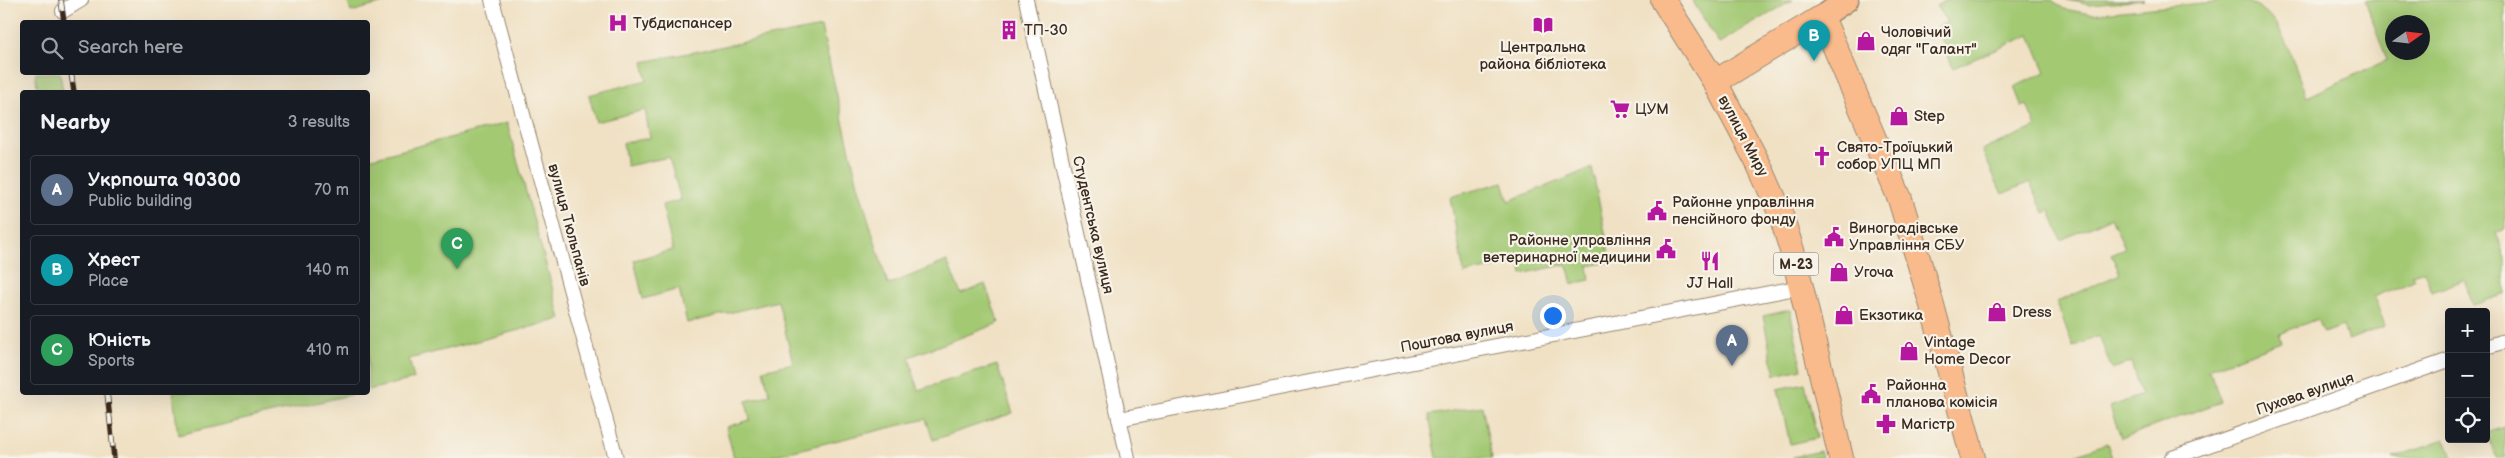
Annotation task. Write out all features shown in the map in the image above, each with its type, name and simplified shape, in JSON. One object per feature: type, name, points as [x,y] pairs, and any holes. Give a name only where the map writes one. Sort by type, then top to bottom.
[{"type":"highway","name":"вулиця Миру","points":[[1663,0],[1715,82],[1771,190],[1790,242],[1841,458]]},
{"type":"highway","points":[[1715,82],[1822,17],[1900,198],[1974,458]]},
{"type":"main road","points":[[1822,17],[1847,0]]},
{"type":"street","points":[[63,11],[81,0]]},
{"type":"street","name":"вулиця Тюльпанів","points":[[492,0],[616,458]]},
{"type":"street","name":"Студентська вулиця","points":[[1026,0],[1128,458]]},
{"type":"street","name":"Поштова вулиця","points":[[1119,419],[1801,287]]},
{"type":"street","points":[[2490,346],[2505,341]]},
{"type":"street","name":"Пухова вулиця","points":[[2172,458],[2445,361]]},
{"type":"green space","points":[[347,0],[394,0],[351,12]]},
{"type":"green space","points":[[1692,0],[1793,0],[1719,43]]},
{"type":"green space","points":[[1946,0],[2052,0],[2064,9],[2091,14],[2234,0],[2251,3],[2264,11],[2283,35],[2307,97],[2387,60],[2430,60],[2430,15],[2385,15],[2385,55],[2365,0],[2505,0],[2505,229],[2496,233],[2505,258],[2505,294],[2473,305],[2464,280],[2432,292],[2424,271],[2412,275],[2414,280],[2374,297],[2385,326],[2348,340],[2343,326],[2323,333],[2317,319],[2279,334],[2281,342],[2209,369],[2221,402],[2121,438],[2110,407],[2141,395],[2131,362],[2112,369],[2099,336],[2073,347],[2057,302],[2120,274],[2111,254],[2125,248],[2111,217],[2061,240],[2050,210],[2044,213],[2030,182],[2002,194],[1982,150],[2036,127],[2027,105],[2022,107],[2014,87],[2046,72],[2030,35],[1953,68],[1937,27],[1947,22],[1936,6]]},
{"type":"green space","points":[[2067,0],[2144,0],[2090,5]]},
{"type":"green space","points":[[821,27],[858,185],[888,285],[947,261],[961,294],[985,284],[999,323],[909,357],[918,390],[997,365],[1013,413],[933,440],[926,419],[764,458],[734,458],[726,427],[750,420],[746,401],[770,395],[763,370],[793,363],[778,301],[687,323],[679,289],[643,299],[634,260],[673,250],[662,205],[681,200],[669,157],[627,166],[623,143],[650,138],[645,110],[596,122],[589,95],[647,80],[643,62]]},
{"type":"green space","points":[[35,75],[60,75],[63,90],[38,90]]},
{"type":"green space","points":[[507,123],[561,319],[409,359],[414,379],[370,390],[370,158]]},
{"type":"green space","points":[[1592,168],[1611,262],[1588,266],[1590,280],[1572,284],[1567,264],[1522,274],[1520,262],[1464,274],[1450,197],[1503,182],[1509,201]]},
{"type":"green space","points":[[1790,310],[1802,369],[1775,375],[1763,316]]},
{"type":"green space","points":[[1805,383],[1817,438],[1790,444],[1778,389]]},
{"type":"green space","points":[[173,395],[349,395],[178,435]]},
{"type":"green space","points":[[1482,406],[1492,458],[1437,458],[1429,415]]},
{"type":"green space","points":[[2505,427],[2505,458],[2496,458],[2490,441],[2490,432]]},
{"type":"green space","points":[[2445,439],[2452,458],[2393,458]]},
{"type":"green space","points":[[2107,443],[2112,458],[2067,458]]},
{"type":"green space","points":[[1820,451],[1822,458],[1793,458],[1793,457]]},
{"type":"railway","points":[[61,0],[64,20]]},
{"type":"railway","points":[[71,75],[74,90]]},
{"type":"railway","points":[[107,395],[114,458]]},
{"type":"place","name":"Тубдиспансер","points":[[618,23]]},
{"type":"place","name":"Центральна района бібліотека","points":[[1543,25]]},
{"type":"place","name":"ТП-30","points":[[1009,30]]},
{"type":"place","name":"Чоловічий одяг \"Галант\"","points":[[1866,41]]},
{"type":"place","name":"Хрест","points":[[1814,61]]},
{"type":"place","name":"ЦУМ","points":[[1620,109]]},
{"type":"place","name":"Step","points":[[1899,116]]},
{"type":"place","name":"Свято-Троїцький собор УПЦ МП","points":[[1822,156]]},
{"type":"place","name":"Районне управління пенсійного фонду","points":[[1657,211]]},
{"type":"place","name":"Виноградівське Управління СБУ","points":[[1834,237]]},
{"type":"place","name":"Районне управління ветеринарної медицини","points":[[1666,249]]},
{"type":"place","name":"JJ Hall","points":[[1710,261]]},
{"type":"place","name":"Юність","points":[[457,269]]},
{"type":"place","name":"Угоча","points":[[1839,272]]},
{"type":"place","name":"Dress","points":[[1997,312]]},
{"type":"place","name":"Екзотика","points":[[1844,315]]},
{"type":"place","name":"Vintage Home Decor","points":[[1909,351]]},
{"type":"place","name":"Укрпошта 90300","points":[[1732,366]]},
{"type":"place","name":"Районна планова комісія","points":[[1871,394]]},
{"type":"place","name":"Магістр","points":[[1886,424]]}]
